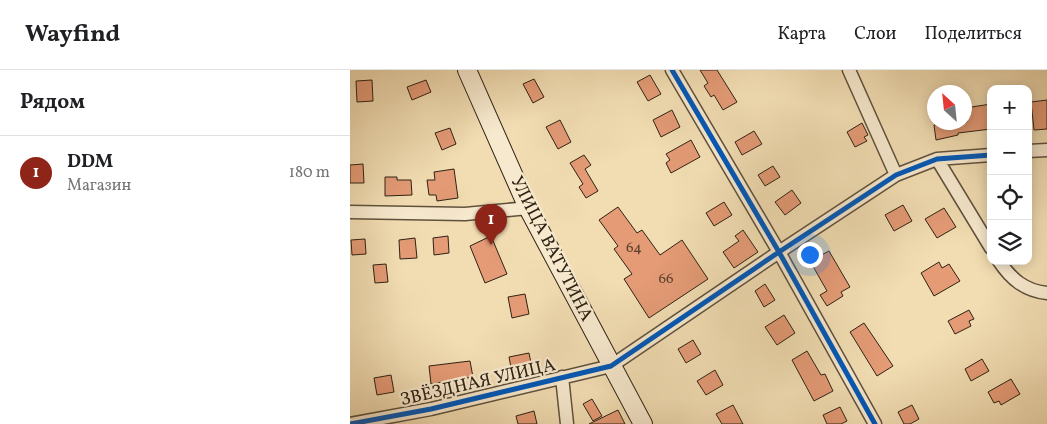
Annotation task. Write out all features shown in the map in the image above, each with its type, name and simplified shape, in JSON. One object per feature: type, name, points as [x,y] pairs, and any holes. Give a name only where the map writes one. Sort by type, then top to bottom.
[{"type":"main road","name":"УЛИЦА ВАТУТИНА","points":[[467,70],[528,208],[643,424]]},
{"type":"street","points":[[672,70],[875,424]]},
{"type":"street","points":[[849,70],[896,175]]},
{"type":"street","points":[[1032,151],[1047,150]]},
{"type":"street","points":[[611,366],[778,252],[896,175],[937,159],[987,155]]},
{"type":"street","points":[[937,159],[987,241]]},
{"type":"street","points":[[350,212],[465,214],[528,208]]},
{"type":"street","points":[[1003,265],[1013,278],[1027,289],[1047,293]]},
{"type":"street","name":"ЗВЁЗДНАЯ УЛИЦА","points":[[350,424],[431,409],[611,366]]},
{"type":"street","points":[[562,378],[567,424]]},
{"type":"building","points":[[700,70],[717,70],[737,102],[723,110],[714,95],[711,97],[704,86],[708,83]]},
{"type":"building","points":[[650,75],[661,94],[648,101],[637,82]]},
{"type":"building","points":[[534,79],[544,97],[533,103],[523,84]]},
{"type":"building","points":[[372,80],[373,101],[357,102],[356,81]]},
{"type":"building","points":[[426,80],[431,92],[412,100],[407,87]]},
{"type":"building","points":[[1047,100],[1047,129],[1034,130],[1032,102]]},
{"type":"building","points":[[987,105],[987,129],[958,133],[958,135],[936,140],[935,130],[972,130],[972,107]]},
{"type":"building","points":[[672,110],[680,127],[661,137],[653,120]]},
{"type":"building","points":[[560,120],[571,142],[558,149],[546,127]]},
{"type":"building","points":[[862,123],[868,135],[864,137],[867,141],[855,147],[847,132]]},
{"type":"building","points":[[450,128],[456,144],[442,150],[435,133]]},
{"type":"building","points":[[754,131],[762,144],[742,155],[735,142]]},
{"type":"building","points":[[691,140],[700,157],[671,173],[666,163],[670,160],[666,154]]},
{"type":"building","points":[[584,155],[591,165],[585,169],[598,191],[586,198],[579,187],[583,184],[570,163]]},
{"type":"building","points":[[363,164],[364,183],[350,183],[350,165]]},
{"type":"building","points":[[773,166],[780,177],[765,186],[758,175]]},
{"type":"building","points":[[454,169],[458,198],[437,201],[436,195],[429,195],[427,180],[435,180],[434,172]]},
{"type":"building","points":[[385,177],[397,177],[397,180],[411,180],[412,195],[385,196]]},
{"type":"building","points":[[792,190],[801,203],[785,215],[775,202]]},
{"type":"building","points":[[724,202],[732,215],[714,226],[706,213]]},
{"type":"building","points":[[903,205],[912,221],[894,231],[885,215]]},
{"type":"building","points":[[618,207],[637,233],[642,230],[660,255],[682,240],[708,279],[649,318],[624,279],[632,274],[614,249],[618,246],[599,220]]},
{"type":"building","points":[[944,208],[956,227],[937,238],[925,219]]},
{"type":"building","points":[[743,230],[758,252],[734,268],[723,252],[739,241],[735,236]]},
{"type":"building","points":[[448,236],[449,253],[434,255],[433,238]]},
{"type":"building","points":[[491,236],[507,274],[485,283],[470,246]]},
{"type":"building","points":[[415,238],[417,258],[400,259],[399,240]]},
{"type":"building","points":[[365,239],[366,254],[352,255],[351,240]]},
{"type":"building","points":[[829,251],[850,287],[841,292],[843,296],[827,306],[820,295],[827,291],[810,261]]},
{"type":"building","points":[[939,262],[942,268],[949,264],[960,281],[934,296],[921,273]]},
{"type":"building","points":[[386,264],[388,282],[375,283],[373,265]]},
{"type":"building","points":[[765,284],[775,300],[764,307],[755,291]]},
{"type":"building","points":[[525,294],[529,314],[512,318],[508,297]]},
{"type":"building","points":[[969,310],[974,319],[969,321],[971,326],[955,334],[948,321]]},
{"type":"building","points":[[784,315],[795,333],[777,345],[765,327]]},
{"type":"building","points":[[864,323],[893,366],[877,376],[850,332]]},
{"type":"building","points":[[693,340],[701,354],[686,363],[678,349]]},
{"type":"building","points":[[807,351],[821,375],[825,374],[833,391],[814,401],[792,360]]},
{"type":"building","points":[[529,353],[532,368],[512,373],[509,357]]},
{"type":"building","points":[[982,359],[989,371],[971,381],[965,369]]},
{"type":"building","points":[[470,361],[473,377],[431,384],[429,366]]},
{"type":"building","points":[[715,370],[723,385],[706,395],[697,381]]},
{"type":"building","points":[[391,375],[394,392],[377,395],[374,378]]},
{"type":"building","points":[[1011,379],[1020,394],[1001,405],[999,401],[994,403],[988,392]]},
{"type":"building","points":[[592,399],[602,416],[593,421],[583,404]]},
{"type":"building","points":[[733,405],[743,424],[722,424],[716,414]]},
{"type":"building","points":[[912,405],[919,419],[910,424],[904,424],[898,412]]},
{"type":"building","points":[[840,407],[847,421],[841,424],[827,424],[823,415]]},
{"type":"building","points":[[618,410],[625,424],[589,424]]},
{"type":"building","points":[[534,411],[537,424],[518,424],[516,416]]},
{"type":"cycle path","points":[[672,70],[779,252],[875,424]]},
{"type":"cycle path","points":[[350,424],[431,409],[611,366],[896,175],[937,159],[987,155]]},
{"type":"place","name":"DDM","points":[[491,245]]}]
